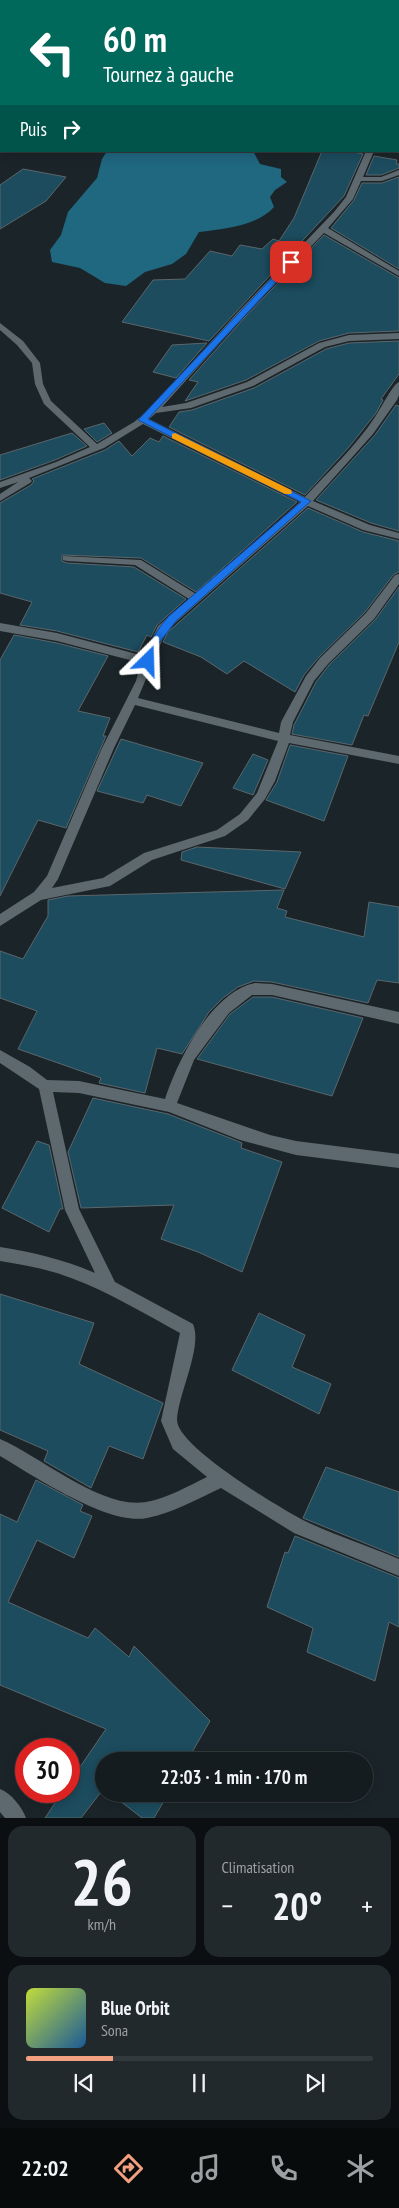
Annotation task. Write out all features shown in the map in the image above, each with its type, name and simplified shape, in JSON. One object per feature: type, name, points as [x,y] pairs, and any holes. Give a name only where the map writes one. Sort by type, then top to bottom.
[{"type":"street","points":[[0,485],[42,471],[96,447],[143,420],[153,411],[240,314],[323,229],[350,197],[370,152]]},
{"type":"street","points":[[359,179],[382,179],[399,172]]},
{"type":"street","points":[[323,229],[399,274]]},
{"type":"street","points":[[0,326],[20,343],[36,363],[39,384],[47,402],[96,447]]},
{"type":"street","points":[[153,411],[188,406],[250,384],[322,345],[349,338],[399,336]]},
{"type":"street","points":[[0,921],[38,896],[52,879],[108,748],[162,629],[307,501],[370,432],[392,400],[399,385]]},
{"type":"street","points":[[143,420],[357,524],[399,536]]},
{"type":"street","points":[[0,498],[42,471]]},
{"type":"street","points":[[67,558],[137,562],[195,598]]},
{"type":"street","points":[[38,896],[106,882],[148,856],[221,833],[237,823],[253,807],[269,781],[282,748],[287,722],[310,679],[330,654],[370,616],[399,577]]},
{"type":"street","points":[[0,627],[57,637],[148,661]]},
{"type":"street","points":[[131,700],[283,738],[399,760]]},
{"type":"street","points":[[169,1106],[190,1056],[216,1020],[238,997],[248,990],[255,988],[275,990],[399,1018]]},
{"type":"street","points":[[0,1056],[45,1086],[79,1087],[169,1106],[240,1133],[270,1142],[399,1161]]},
{"type":"street","points":[[45,1086],[51,1121],[72,1210],[110,1287]]},
{"type":"street","points":[[0,1254],[26,1258],[71,1270],[110,1287],[188,1329],[188,1339],[169,1421],[170,1429],[178,1442],[222,1478],[256,1502],[300,1527],[399,1568]]},
{"type":"street","points":[[0,1447],[85,1494],[124,1510],[151,1509],[222,1478]]},
{"type":"street","points":[[0,1798],[17,1818]]},
{"type":"water","points":[[106,152],[254,152],[260,164],[281,169],[281,177],[287,182],[275,190],[270,197],[274,207],[267,213],[240,225],[199,232],[186,254],[172,264],[145,272],[126,286],[105,283],[80,268],[52,262],[50,250],[61,235],[68,212],[97,178],[102,159]]},
{"type":"building","points":[[322,152],[354,152],[363,154],[344,196],[209,341],[122,322],[153,280],[185,279],[210,251],[232,256],[240,245],[262,249],[273,239],[279,241],[294,218]]},
{"type":"building","points":[[374,156],[397,160],[396,164],[399,164],[399,168],[381,175],[366,175]]},
{"type":"building","points":[[23,169],[66,177],[46,201],[0,229],[0,185]]},
{"type":"building","points":[[399,177],[399,269],[331,228],[354,200],[362,183],[382,183]]},
{"type":"building","points":[[324,235],[399,278],[399,331],[349,333],[319,341],[246,380],[185,401],[198,382],[189,380],[245,317]]},
{"type":"building","points":[[399,341],[399,374],[381,399],[383,400],[376,413],[349,447],[305,495],[169,427],[179,412],[192,410],[254,388],[326,349],[349,343]]},
{"type":"building","points":[[207,343],[176,378],[153,372],[172,345]]},
{"type":"building","points":[[396,405],[399,406],[399,531],[371,523],[316,500],[375,435]]},
{"type":"building","points":[[104,423],[112,433],[97,442],[84,429]]},
{"type":"building","points":[[72,433],[87,446],[0,480],[0,455]]},
{"type":"building","points":[[163,436],[297,502],[196,592],[141,558],[62,555],[62,561],[67,563],[134,567],[186,599],[157,625],[151,637],[147,635],[138,652],[57,631],[20,625],[32,602],[0,593],[0,503],[31,485],[34,481],[32,479],[105,450],[119,441],[132,456],[150,438],[159,442]]},
{"type":"building","points":[[308,508],[363,532],[399,541],[399,572],[394,574],[365,612],[319,657],[304,675],[295,692],[244,661],[227,674],[201,657],[163,642],[168,632]]},
{"type":"building","points":[[399,587],[399,642],[368,716],[364,715],[352,745],[292,734],[294,725],[316,682],[329,665],[375,620]]},
{"type":"building","points":[[14,635],[57,643],[108,656],[78,711],[110,718],[103,736],[106,736],[66,828],[38,820],[0,896],[0,660]]},
{"type":"building","points":[[121,739],[203,763],[181,806],[147,795],[143,803],[97,791]]},
{"type":"building","points":[[290,745],[348,756],[324,821],[266,800],[277,782]]},
{"type":"building","points":[[253,754],[268,760],[253,795],[233,788]]},
{"type":"building","points":[[197,847],[301,852],[285,889],[181,860],[182,852]]},
{"type":"building","points":[[284,890],[277,908],[287,911],[285,917],[364,937],[369,902],[399,907],[399,983],[377,980],[368,1003],[272,982],[254,981],[238,987],[209,1012],[182,1054],[157,1048],[145,1093],[99,1083],[101,1078],[18,1049],[37,1011],[0,998],[0,951],[23,959],[48,916],[48,900],[68,896]]},
{"type":"building","points":[[253,997],[272,997],[363,1018],[332,1096],[197,1059],[230,1014]]},
{"type":"building","points":[[93,1098],[168,1114],[242,1143],[241,1148],[282,1162],[242,1272],[198,1252],[161,1239],[174,1205],[81,1208],[68,1152]]},
{"type":"building","points":[[37,1141],[49,1145],[63,1209],[60,1209],[49,1232],[2,1208]]},
{"type":"building","points":[[0,1294],[94,1323],[79,1364],[163,1403],[143,1459],[109,1446],[91,1488],[44,1461],[48,1451],[0,1430]]},
{"type":"building","points":[[259,1313],[305,1335],[292,1367],[331,1384],[319,1414],[232,1370]]},
{"type":"building","points":[[326,1467],[399,1492],[399,1557],[303,1518]]},
{"type":"building","points":[[36,1480],[83,1505],[80,1511],[92,1516],[74,1558],[37,1540],[8,1602],[88,1638],[95,1628],[129,1657],[134,1646],[210,1721],[192,1752],[95,1752],[95,1800],[81,1818],[45,1818],[55,1803],[80,1803],[80,1767],[106,1729],[0,1685],[0,1514],[17,1522]]},
{"type":"building","points":[[295,1536],[399,1578],[399,1627],[389,1622],[375,1681],[307,1652],[313,1628],[267,1607],[285,1552],[288,1553]]},
{"type":"building","points":[[121,1802],[163,1802],[154,1818],[142,1818]]},
{"type":"slow traffic","points":[[175,436],[288,492]]},
{"type":"route","points":[[148,661],[154,643],[162,629],[307,501],[143,420],[240,314],[291,262]]}]
